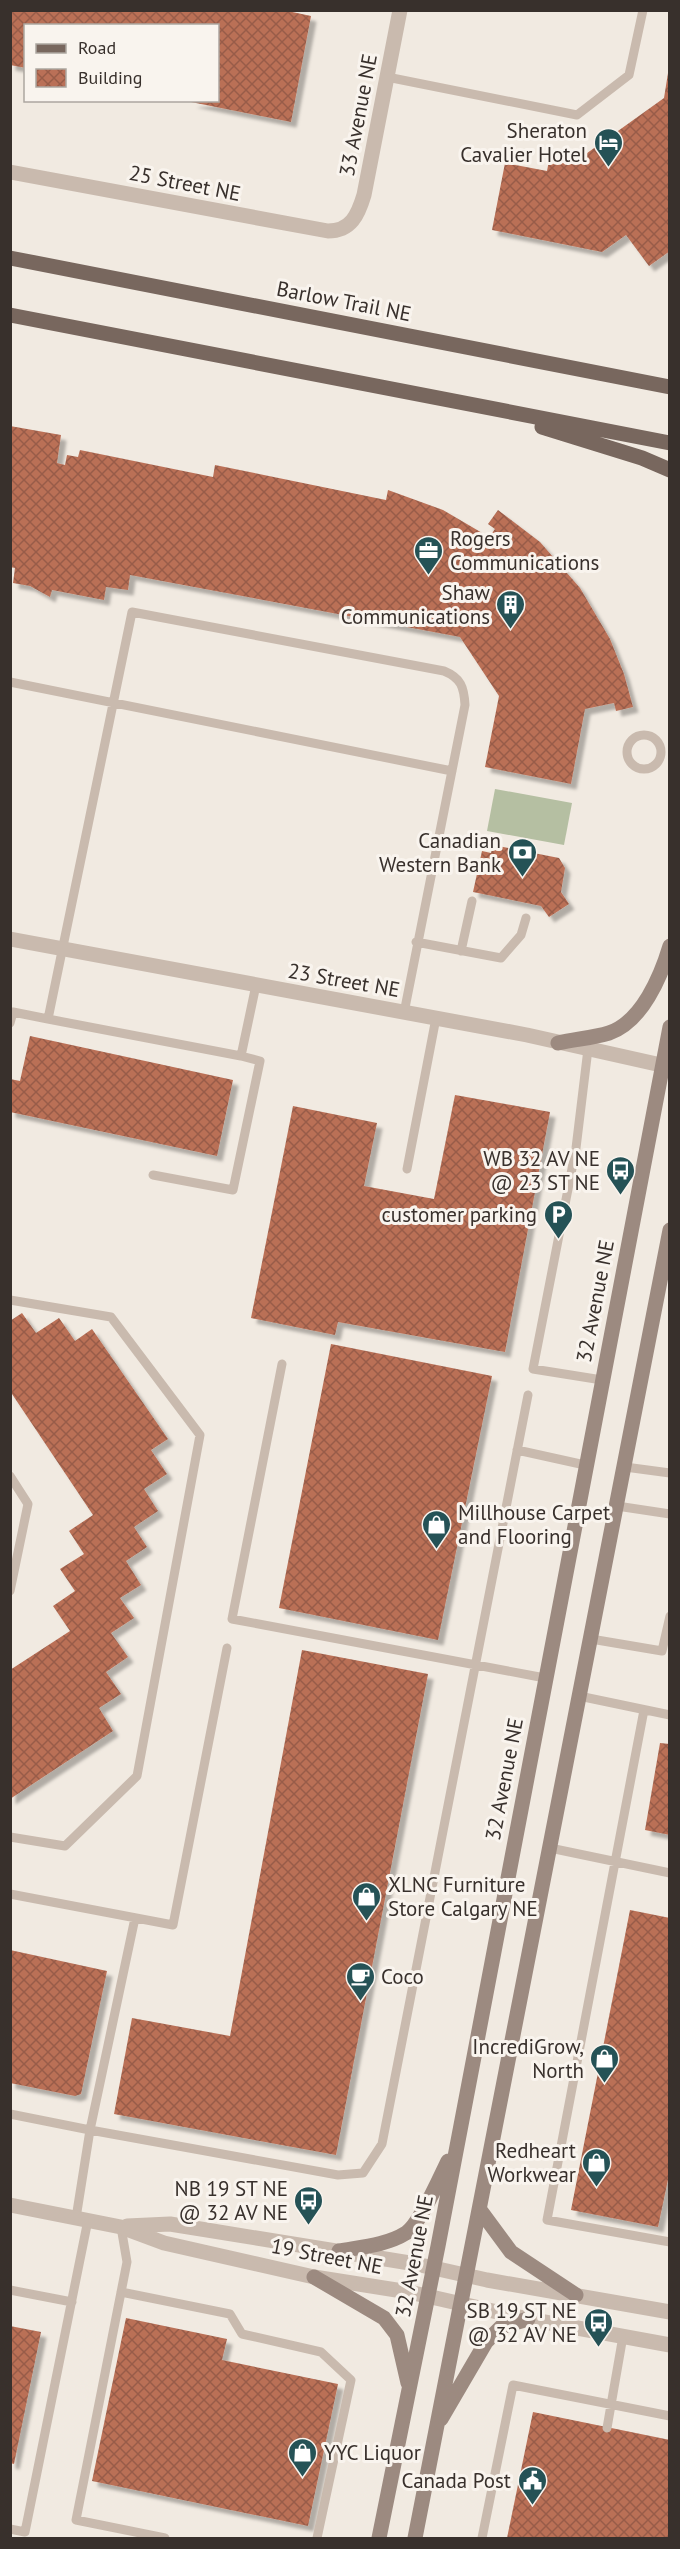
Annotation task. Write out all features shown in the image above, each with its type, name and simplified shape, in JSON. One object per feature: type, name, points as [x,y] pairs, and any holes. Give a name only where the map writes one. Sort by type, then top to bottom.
[{"type":"main road","name":"Barlow Trail NE","points":[[10,258],[669,387]]},
{"type":"main road","points":[[10,315],[669,443]]},
{"type":"main road","points":[[464,404],[642,458],[669,470]]},
{"type":"main road","points":[[558,1043],[611,1032],[628,1021],[645,1002],[664,964],[669,946]]},
{"type":"main road","name":"32 Avenue NE","points":[[379,2538],[433,2267],[585,1465],[665,1066],[669,1027]]},
{"type":"main road","points":[[415,2538],[625,1467],[669,1230]]},
{"type":"main road","points":[[339,2251],[386,2242],[409,2232],[429,2200],[456,2145]]},
{"type":"main road","points":[[480,2210],[511,2252],[576,2295]]},
{"type":"main road","points":[[314,2277],[384,2318],[397,2335],[409,2389]]},
{"type":"main road","points":[[437,2427],[486,2342],[501,2327],[528,2319]]},
{"type":"street","name":"33 Avenue NE","points":[[350,225],[359,213],[364,195],[400,10]]},
{"type":"street","name":"25 Street NE","points":[[10,172],[328,231],[338,231],[350,225]]},
{"type":"street","name":"23 Street NE","points":[[10,939],[436,1018],[588,1048],[665,1066]]},
{"type":"street","name":"19 Street NE","points":[[10,2205],[121,2227],[164,2243],[314,2277],[427,2296],[528,2319],[669,2345]]},
{"type":"street","name":"19 Street NE","points":[[121,2227],[170,2224],[433,2267],[465,2275],[669,2311]]},
{"type":"lane","points":[[387,77],[577,115],[629,75],[643,10]]},
{"type":"lane","points":[[48,1019],[132,612],[444,671],[454,675],[461,682],[465,705],[416,942],[404,1012]]},
{"type":"lane","points":[[10,682],[452,771]]},
{"type":"lane","points":[[643,734],[655,738],[666,750],[658,762],[648,769],[636,767],[629,760],[627,748],[633,739],[643,734]]},
{"type":"lane","points":[[658,762],[669,765]]},
{"type":"lane","points":[[461,951],[472,901]]},
{"type":"lane","points":[[416,942],[501,958],[522,935],[526,918]]},
{"type":"lane","points":[[241,1056],[256,985]]},
{"type":"lane","points":[[10,1023],[13,1012],[260,1061],[233,1190],[153,1175]]},
{"type":"lane","points":[[407,1169],[436,1018]]},
{"type":"lane","points":[[588,1048],[576,1148],[533,1369],[602,1380]]},
{"type":"lane","points":[[10,1299],[111,1317],[200,1435],[137,1776],[65,1846],[10,1836]]},
{"type":"lane","points":[[282,1364],[232,1619],[545,1678]]},
{"type":"lane","points":[[10,2114],[338,2175],[363,2173],[382,2144],[528,1395]]},
{"type":"lane","points":[[517,1450],[585,1465]]},
{"type":"lane","points":[[625,1467],[669,1473]]},
{"type":"lane","points":[[10,1476],[28,1504],[10,1591]]},
{"type":"lane","points":[[617,1506],[669,1514]]},
{"type":"lane","points":[[591,1640],[662,1651],[669,1616]]},
{"type":"lane","points":[[10,1894],[173,1925],[227,1648]]},
{"type":"lane","points":[[579,1696],[669,1715]]},
{"type":"lane","points":[[644,1710],[547,2220],[669,2242]]},
{"type":"lane","points":[[550,1848],[669,1873]]},
{"type":"lane","points":[[10,2529],[25,2532],[72,2302],[90,2130],[135,1918]]},
{"type":"lane","points":[[121,2227],[127,2262],[76,2520],[165,2538]]},
{"type":"lane","points":[[10,2290],[72,2302]]},
{"type":"lane","points":[[121,2292],[230,2314],[242,2334],[321,2352],[351,2380],[317,2538]]},
{"type":"lane","points":[[607,2428],[623,2336]]},
{"type":"lane","points":[[482,2538],[513,2385],[669,2416]]},
{"type":"green space","points":[[495,789],[572,803],[564,845],[487,831]]},
{"type":"building","points":[[10,10],[283,10],[311,16],[291,122],[191,102],[219,102],[219,24],[24,24],[24,68],[10,65]]},
{"type":"building","name":"Sheraton Cavalier Hotel","points":[[668,73],[670,251],[649,266],[626,235],[602,252],[492,230],[505,163],[547,171],[551,150],[583,156],[664,98]]},
{"type":"building","name":"Shaw Communications","points":[[10,426],[61,435],[57,463],[65,465],[67,455],[78,457],[80,450],[213,477],[215,465],[386,500],[388,490],[443,510],[489,537],[495,529],[488,524],[498,510],[540,542],[580,588],[610,639],[624,674],[633,707],[616,711],[614,703],[585,709],[571,784],[485,767],[499,696],[460,637],[130,575],[128,590],[106,587],[104,600],[52,590],[50,597],[30,586],[13,583],[15,568],[10,567]]},
{"type":"building","points":[[493,845],[559,858],[565,868],[561,892],[569,904],[549,917],[541,906],[473,892],[482,851],[491,853]]},
{"type":"building","points":[[30,1036],[233,1080],[217,1156],[10,1112],[10,1079],[20,1081]]},
{"type":"building","points":[[455,1095],[550,1112],[505,1352],[338,1322],[335,1335],[251,1318],[293,1106],[377,1123],[364,1186],[434,1199]]},
{"type":"building","points":[[22,1313],[36,1333],[59,1318],[75,1341],[92,1329],[168,1439],[151,1450],[167,1474],[144,1489],[158,1511],[134,1527],[147,1547],[126,1561],[141,1585],[120,1598],[134,1618],[111,1633],[128,1657],[106,1672],[121,1694],[99,1708],[113,1731],[10,1799],[10,1670],[70,1631],[53,1606],[75,1591],[60,1569],[84,1554],[69,1531],[93,1515],[10,1391],[10,1321]]},
{"type":"building","points":[[331,1344],[492,1376],[438,1640],[279,1608]]},
{"type":"building","points":[[302,1650],[428,1674],[336,2155],[114,2114],[132,2018],[230,2036]]},
{"type":"building","points":[[660,1743],[670,1744],[670,1835],[645,1830]]},
{"type":"building","points":[[630,1910],[670,1918],[670,2170],[658,2227],[571,2210]]},
{"type":"building","points":[[10,1950],[107,1971],[81,2094],[75,2096],[10,2083]]},
{"type":"building","points":[[126,2318],[227,2339],[222,2360],[338,2384],[308,2526],[92,2481]]},
{"type":"building","points":[[10,2326],[41,2332],[14,2464],[10,2463]]},
{"type":"building","points":[[533,2412],[670,2440],[669,2538],[507,2538]]},
{"type":"place","name":"Sheraton Cavalier Hotel","points":[[608,168]]},
{"type":"place","name":"Rogers Communications","points":[[429,576]]},
{"type":"place","name":"Shaw Communications","points":[[511,630]]},
{"type":"place","name":"Canadian Western Bank","points":[[522,878]]},
{"type":"place","name":"WB 32 AV NE @ 23 ST NE","points":[[621,1196]]},
{"type":"place","name":"customer parking","points":[[558,1240]]},
{"type":"place","name":"Millhouse Carpet and Flooring","points":[[437,1550]]},
{"type":"place","name":"XLNC Furniture Store Calgary NE","points":[[367,1922]]},
{"type":"place","name":"Coco","points":[[360,2002]]},
{"type":"place","name":"IncrediGrow, North","points":[[605,2084]]},
{"type":"place","name":"Redheart Workwear","points":[[597,2188]]},
{"type":"place","name":"NB 19 ST NE @ 32 AV NE","points":[[309,2226]]},
{"type":"place","name":"SB 19 ST NE @ 32 AV NE","points":[[598,2348]]},
{"type":"place","name":"YYC Liquor","points":[[303,2478]]},
{"type":"place","name":"Canada Post","points":[[532,2506]]}]
